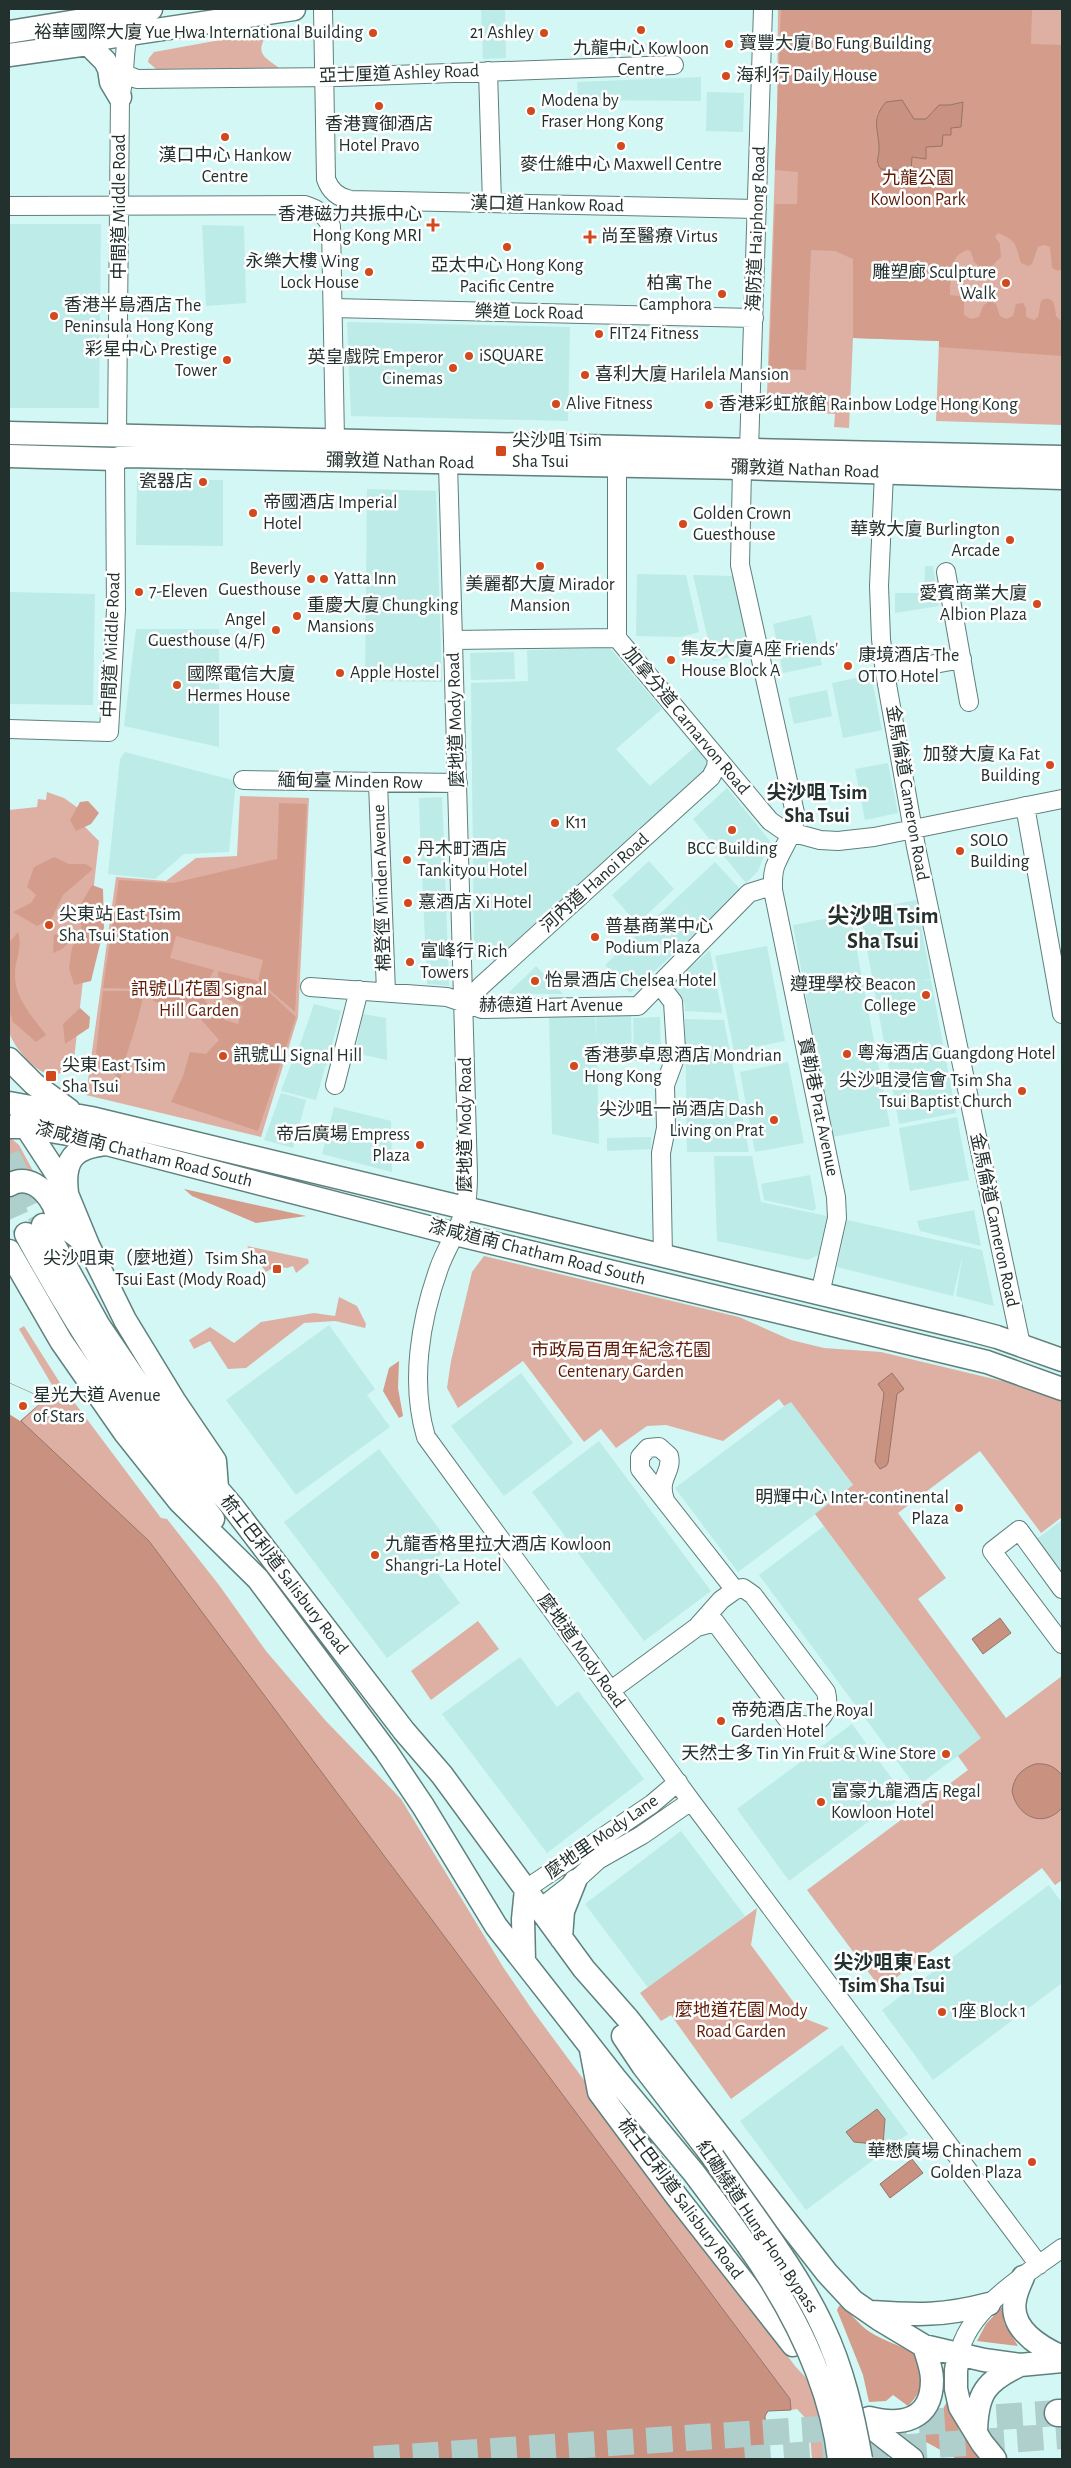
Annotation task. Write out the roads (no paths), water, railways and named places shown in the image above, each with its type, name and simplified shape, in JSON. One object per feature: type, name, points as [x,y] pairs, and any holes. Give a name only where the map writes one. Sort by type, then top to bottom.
[{"type":"main road","points":[[9,55],[88,44],[103,38],[127,34],[294,9]]},
{"type":"main road","points":[[9,32],[143,10]]},
{"type":"main road","points":[[88,44],[105,61],[109,69],[111,82],[120,97]]},
{"type":"main road","name":"彌敦道 Nathan Road","points":[[9,433],[335,440],[746,459],[884,473],[1062,478]]},
{"type":"main road","name":"彌敦道 Nathan Road","points":[[9,456],[116,459],[126,456],[617,466],[746,459],[1062,457]]},
{"type":"main road","points":[[9,1059],[34,1084],[74,1114]]},
{"type":"main road","name":"漆咸道南 Chatham Road South","points":[[9,1101],[74,1114],[997,1337],[1062,1360]]},
{"type":"main road","name":"梳士巴利道 Salisbury Road","points":[[9,1101],[18,1127],[54,1166],[88,1245],[125,1320],[152,1366],[215,1461],[216,1488],[404,1731],[442,1775],[584,1969],[643,2066]]},
{"type":"main road","name":"漆咸道南 Chatham Road South","points":[[18,1127],[110,1144],[455,1234],[987,1362],[1062,1389]]},
{"type":"main road","points":[[68,1195],[67,1168],[71,1158],[80,1150],[110,1144]]},
{"type":"main road","points":[[9,1185],[31,1182],[40,1188],[52,1203],[62,1224],[88,1245]]},
{"type":"main road","points":[[216,1488],[189,1457],[131,1376],[85,1304],[34,1230],[55,1288],[106,1372],[252,1571]]},
{"type":"main road","name":"梳士巴利道 Salisbury Road","points":[[9,1250],[61,1341],[125,1433],[179,1501],[252,1571],[386,1751],[423,1806],[496,1926],[589,2042],[615,2078]]},
{"type":"main road","points":[[1020,1345],[1039,1381]]},
{"type":"main road","points":[[561,1938],[563,1911],[575,1881]]},
{"type":"main road","points":[[524,1961],[523,1919],[526,1889]]},
{"type":"main road","name":"梳士巴利道 Salisbury Road","points":[[584,1969],[628,2018],[827,2272],[853,2300],[868,2312],[924,2346],[1020,2365]]},
{"type":"main road","name":"梳士巴利道 Salisbury Road","points":[[589,2042],[599,2092],[793,2345]]},
{"type":"main road","name":"紅磡繞道 Hung Hom Bypass","points":[[643,2066],[713,2157],[782,2257],[822,2326],[846,2387],[861,2459]]},
{"type":"main road","name":"紅磡繞道 Hung Hom Bypass","points":[[615,2078],[694,2173],[766,2272],[798,2328],[827,2401],[839,2459]]},
{"type":"main road","points":[[1031,2271],[1015,2300],[1015,2308],[1022,2329],[1041,2345],[1062,2357]]},
{"type":"main road","points":[[868,2312],[928,2315],[962,2312],[989,2304]]},
{"type":"main road","points":[[912,2459],[868,2421],[900,2422],[916,2416],[922,2410],[930,2395],[932,2381],[924,2346]]},
{"type":"main road","points":[[959,2354],[956,2370],[956,2389],[960,2408],[982,2443],[995,2459]]},
{"type":"main road","points":[[976,2432],[980,2400],[986,2388],[999,2375],[1020,2365],[1062,2361]]},
{"type":"street","points":[[323,9],[325,77]]},
{"type":"street","name":"海防道 Haiphong Road","points":[[763,9],[754,318],[740,565],[795,812],[796,822],[792,832]]},
{"type":"street","name":"中間道 Middle Road","points":[[117,436],[120,97],[125,74],[127,34],[143,10]]},
{"type":"street","name":"亞士厘道 Ashley Road","points":[[125,74],[137,79],[325,77],[674,65]]},
{"type":"street","points":[[488,71],[492,204]]},
{"type":"street","name":"漢口道 Hankow Road","points":[[325,77],[326,179],[330,188],[338,196],[352,200],[757,209]]},
{"type":"street","points":[[9,206],[305,205],[324,214],[331,226],[335,440]]},
{"type":"street","name":"樂道 Lock Road","points":[[333,308],[754,318]]},
{"type":"street","name":"中間道 Middle Road","points":[[9,729],[109,732],[116,610],[116,459]]},
{"type":"street","name":"麼地道 Mody Road","points":[[448,464],[465,1004],[468,1166],[465,1209],[435,1280],[425,1323],[418,1374],[420,1412],[426,1437],[1031,2271]]},
{"type":"street","name":"加拿分道 Carnarvon Road","points":[[617,466],[617,638],[770,821],[792,832],[820,840],[838,841],[874,837],[1062,799]]},
{"type":"street","name":"金馬倫道 Cameron Road","points":[[884,473],[880,586],[881,638],[885,673],[913,829],[1020,1345]]},
{"type":"street","points":[[946,572],[970,702]]},
{"type":"street","points":[[453,640],[617,638]]},
{"type":"street","points":[[885,673],[962,659]]},
{"type":"street","name":"河內道 Hanoi Road","points":[[465,1004],[482,986],[711,777],[716,768],[717,758]]},
{"type":"street","name":"棉登徑 Minden Avenue","points":[[378,783],[386,992]]},
{"type":"street","name":"緬甸臺 Minden Row","points":[[255,784],[458,783]]},
{"type":"street","points":[[1025,806],[1062,1014]]},
{"type":"street","points":[[773,890],[773,872],[776,862],[792,832]]},
{"type":"street","name":"赫德道 Hart Avenue","points":[[310,987],[447,997],[482,1009],[638,1006],[749,893],[765,888],[773,890]]},
{"type":"street","name":"寶勒巷 Prat Avenue","points":[[773,890],[837,1204],[837,1218],[820,1294]]},
{"type":"street","points":[[659,984],[673,1002],[676,1049],[675,1058],[665,1085],[666,1128],[661,1153],[663,1256]]},
{"type":"street","name":"棉登徑 Minden Avenue","points":[[335,1085],[359,990]]},
{"type":"street","points":[[664,1500],[735,1590]]},
{"type":"street","points":[[1062,1589],[1019,1530],[992,1551],[1062,1644]]},
{"type":"street","points":[[610,1691],[697,1627],[714,1607],[735,1590],[743,1588],[750,1592],[826,1692],[828,1708],[818,1722],[803,1726],[788,1720],[715,1622],[697,1627]]},
{"type":"street","name":"麼地里 Mody Lane","points":[[526,1889],[652,1804],[678,1782]]},
{"type":"street","name":"麼地里 Mody Lane","points":[[539,1909],[598,1860],[642,1835],[691,1801]]},
{"type":"street","points":[[959,2354],[963,2338],[975,2318],[989,2304],[1062,2248]]},
{"type":"tunnel","points":[[9,1155],[43,1225]]},
{"type":"tunnel","points":[[9,1196],[26,1234]]},
{"type":"tunnel","points":[[374,2459],[1058,2413]]},
{"type":"tunnel","points":[[745,2459],[1062,2436]]},
{"type":"place","name":"九龍中心 Kowloon Centre","points":[[641,30]]},
{"type":"place","name":"裕華國際大廈 Yue Hwa International Building","points":[[373,33]]},
{"type":"place","name":"21 Ashley","points":[[544,33]]},
{"type":"place","name":"寶豐大廈 Bo Fung Building","points":[[729,44]]},
{"type":"place","name":"海利行 Daily House","points":[[726,76]]},
{"type":"place","name":"香港寶御酒店 Hotel Pravo","points":[[379,106]]},
{"type":"place","name":"Modena by Fraser Hong Kong","points":[[531,111]]},
{"type":"place","name":"漢口中心 Hankow Centre","points":[[225,137]]},
{"type":"place","name":"麥仕維中心 Maxwell Centre","points":[[621,146]]},
{"type":"place","name":"香港磁力共振中心 Hong Kong MRI","points":[[433,225]]},
{"type":"place","name":"尚至醫療 Virtus","points":[[590,237]]},
{"type":"place","name":"亞太中心 Hong Kong Pacific Centre","points":[[507,247]]},
{"type":"place","name":"永樂大樓 Wing Lock House","points":[[369,272]]},
{"type":"place","name":"雕塑廊 Sculpture Walk","points":[[1006,283]]},
{"type":"place","name":"柏寓 The Camphora","points":[[722,294]]},
{"type":"place","name":"香港半島酒店 The Peninsula Hong Kong","points":[[54,316]]},
{"type":"place","name":"FIT24 Fitness","points":[[599,334]]},
{"type":"place","name":"iSQUARE","points":[[469,356]]},
{"type":"place","name":"彩星中心 Prestige Tower","points":[[227,360]]},
{"type":"place","name":"英皇戲院 Emperor Cinemas","points":[[453,368]]},
{"type":"place","name":"喜利大廈 Harilela Mansion","points":[[585,375]]},
{"type":"place","name":"Alive Fitness","points":[[556,404]]},
{"type":"place","name":"香港彩虹旅館 Rainbow Lodge Hong Kong","points":[[709,405]]},
{"type":"place","name":"尖沙咀 Tsim Sha Tsui","points":[[501,451]]},
{"type":"place","name":"瓷器店","points":[[203,482]]},
{"type":"place","name":"帝國酒店 Imperial Hotel","points":[[253,513]]},
{"type":"place","name":"Golden Crown Guesthouse","points":[[683,524]]},
{"type":"place","name":"華敦大廈 Burlington Arcade","points":[[1010,540]]},
{"type":"place","name":"美麗都大廈 Mirador Mansion","points":[[540,566]]},
{"type":"place","name":"Beverly Guesthouse","points":[[311,579]]},
{"type":"place","name":"Yatta Inn","points":[[324,579]]},
{"type":"place","name":"7-Eleven","points":[[139,592]]},
{"type":"place","name":"愛賓商業大廈 Albion Plaza","points":[[1037,604]]},
{"type":"place","name":"重慶大廈 Chungking Mansions","points":[[297,616]]},
{"type":"place","name":"Angel Guesthouse (4/F)","points":[[276,630]]},
{"type":"place","name":"集友大廈A座 Friends' House Block A","points":[[671,660]]},
{"type":"place","name":"康境酒店 The OTTO Hotel","points":[[848,666]]},
{"type":"place","name":"Apple Hostel","points":[[340,673]]},
{"type":"place","name":"國際電信大廈 Hermes House","points":[[177,685]]},
{"type":"place","name":"加發大廈 Ka Fat Building","points":[[1050,765]]},
{"type":"place","name":"K11","points":[[555,823]]},
{"type":"place","name":"BCC Building","points":[[732,830]]},
{"type":"place","name":"SOLO Building","points":[[960,851]]},
{"type":"place","name":"丹木町酒店 Tankityou Hotel","points":[[407,860]]},
{"type":"place","name":"憙酒店 Xi Hotel","points":[[408,903]]},
{"type":"place","name":"尖東站 East Tsim Sha Tsui Station","points":[[49,925]]},
{"type":"place","name":"普基商業中心 Podium Plaza","points":[[595,937]]},
{"type":"place","name":"富峰行 Rich Towers","points":[[410,962]]},
{"type":"place","name":"怡景酒店 Chelsea Hotel","points":[[535,981]]},
{"type":"place","name":"遵理學校 Beacon College","points":[[926,995]]},
{"type":"place","name":"粵海酒店 Guangdong Hotel","points":[[847,1054]]},
{"type":"place","name":"訊號山 Signal Hill","points":[[223,1056]]},
{"type":"place","name":"香港夢卓恩酒店 Mondrian Hong Kong","points":[[574,1066]]},
{"type":"place","name":"尖東 East Tsim Sha Tsui","points":[[51,1076]]},
{"type":"place","name":"尖沙咀浸信會 Tsim Sha Tsui Baptist Church","points":[[1022,1091]]},
{"type":"place","name":"尖沙咀一尚酒店 Dash Living on Prat","points":[[774,1120]]},
{"type":"place","name":"帝后廣場 Empress Plaza","points":[[420,1145]]},
{"type":"place","name":"尖沙咀東（麼地道）Tsim Sha Tsui East (Mody Road)","points":[[277,1269]]},
{"type":"place","name":"星光大道 Avenue of Stars","points":[[23,1406]]},
{"type":"place","name":"明輝中心 Inter-continental Plaza","points":[[959,1508]]},
{"type":"place","name":"九龍香格里拉大酒店 Kowloon Shangri-La Hotel","points":[[375,1555]]},
{"type":"place","name":"帝苑酒店 The Royal Garden Hotel","points":[[721,1721]]},
{"type":"place","name":"天然士多 Tin Yin Fruit & Wine Store","points":[[946,1754]]},
{"type":"place","name":"富豪九龍酒店 Regal Kowloon Hotel","points":[[821,1802]]},
{"type":"place","name":"1座 Block 1","points":[[942,2012]]},
{"type":"place","name":"華懋廣場 Chinachem Golden Plaza","points":[[1032,2162]]},
{"type":"district","name":"尖沙咀 Tsim Sha Tsui","points":[[817,804]]},
{"type":"district","name":"尖沙咀 Tsim Sha Tsui","points":[[883,928]]},
{"type":"district","name":"尖沙咀東 East Tsim Sha Tsui","points":[[892,1974]]},
{"type":"park label","name":"九龍公園 Kowloon Park","points":[[918,189]]},
{"type":"park label","name":"訊號山花園 Signal Hill Garden","points":[[199,1000]]},
{"type":"park label","name":"市政局百周年紀念花園 Centenary Garden","points":[[621,1361]]},
{"type":"park label","name":"麼地道花園 Mody Road Garden","points":[[741,2021]]}]
